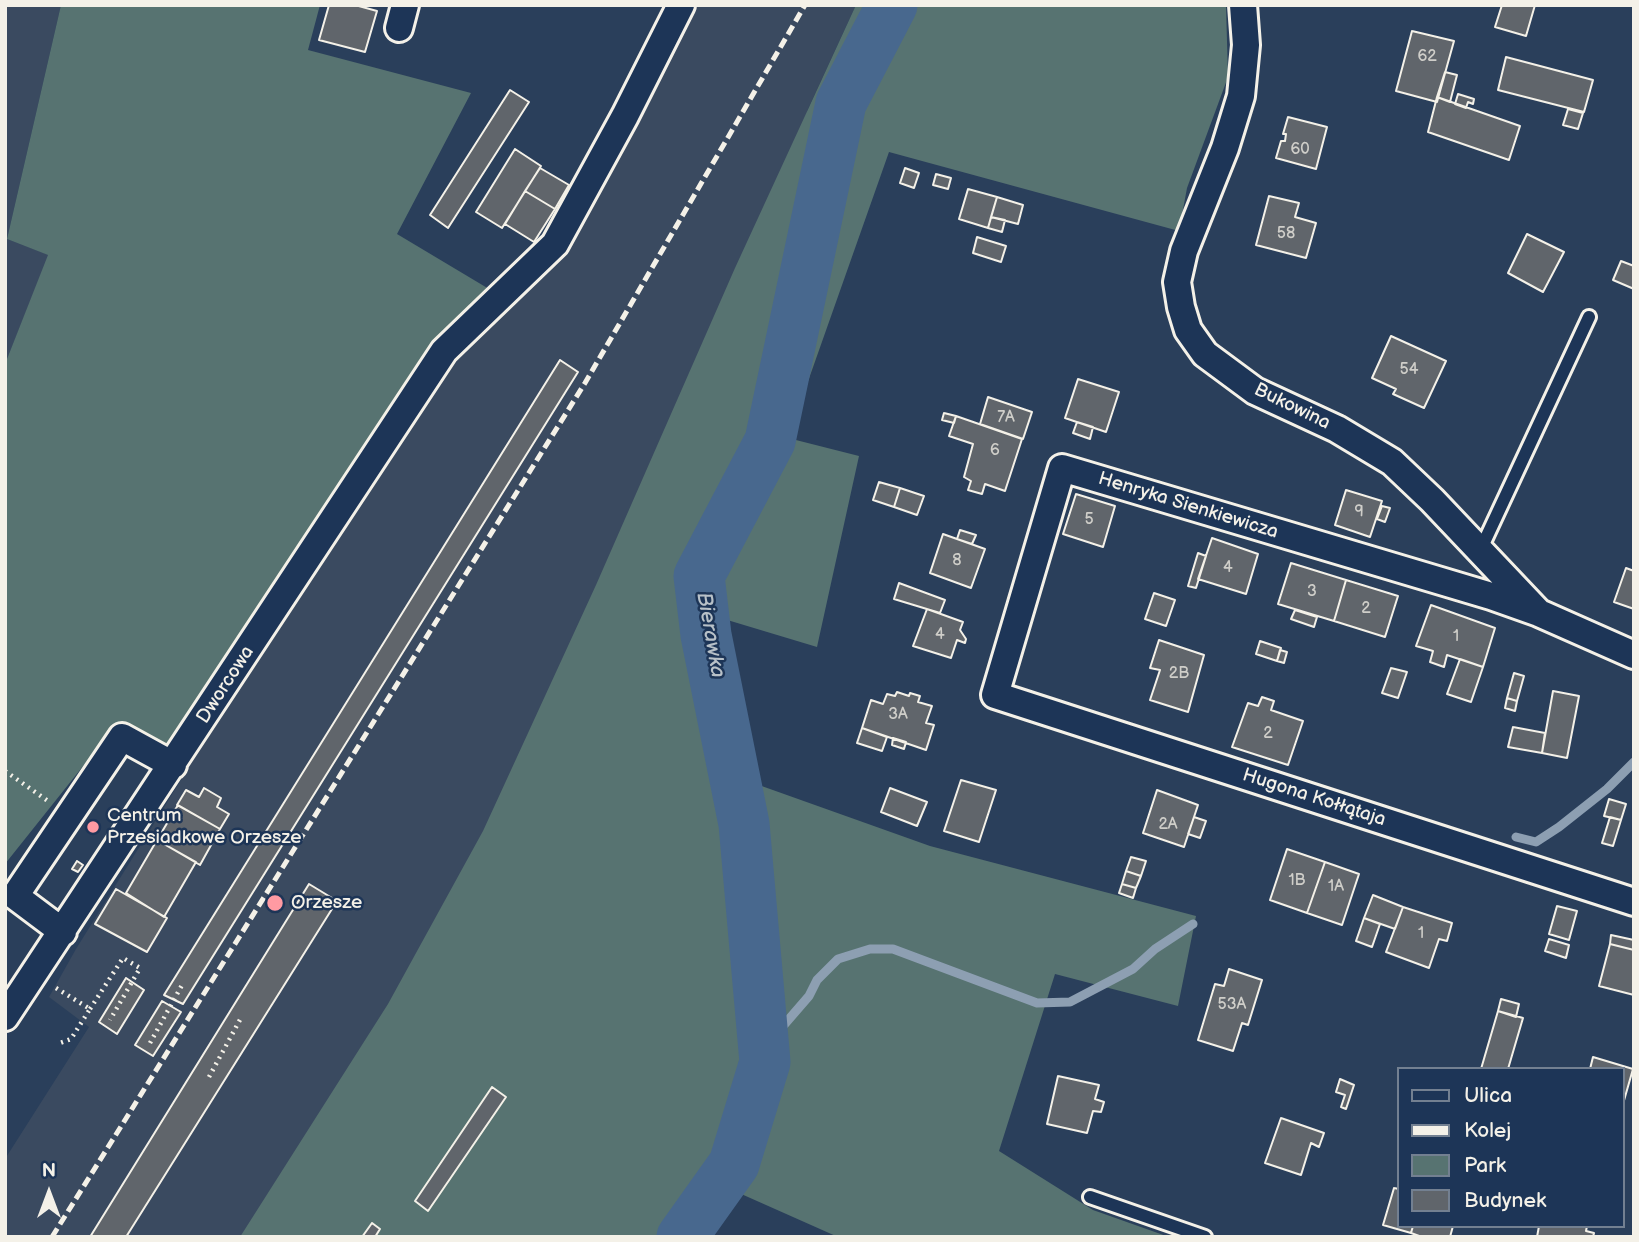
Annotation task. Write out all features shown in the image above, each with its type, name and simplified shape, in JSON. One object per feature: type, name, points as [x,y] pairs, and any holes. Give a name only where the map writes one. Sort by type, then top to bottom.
[{"type":"street","name":"Dworcowa","points":[[5,1017],[444,351],[555,244],[625,116],[681,5]]},
{"type":"street","name":"Bukowina","points":[[1242,5],[1246,45],[1241,96],[1225,148],[1184,251],[1177,282],[1188,330],[1205,354],[1255,391],[1337,429],[1392,462],[1539,613],[1634,655]]},
{"type":"street","name":"Henryka Sienkiewicza","points":[[995,695],[1062,468],[1491,596],[1539,613]]},
{"type":"street","name":"Hugona Kołłątaja","points":[[995,695],[1634,902]]},
{"type":"street","points":[[63,932],[15,896],[122,737],[173,765]]},
{"type":"lane","points":[[1480,551],[1589,317]]},
{"type":"lane","points":[[1090,1196],[1205,1237]]},
{"type":"path","points":[[5,771],[70,816]]},
{"type":"path","points":[[60,1043],[71,1039],[122,958],[140,968],[110,1020]]},
{"type":"path","points":[[35,974],[90,1009]]},
{"type":"path","points":[[150,1043],[182,985]]},
{"type":"path","points":[[209,1077],[242,1016]]},
{"type":"shaded area","points":[[5,5],[61,5],[7,239],[49,255],[5,364]]},
{"type":"shaded area","points":[[691,5],[856,5],[808,109],[446,1237],[5,1237],[5,1159],[89,1027],[49,997],[189,767],[448,358],[567,243]]},
{"type":"green space","points":[[61,5],[320,5],[308,50],[471,93],[397,234],[489,289],[437,343],[167,755],[115,726],[5,864],[5,364],[48,255],[7,239]]},
{"type":"green space","points":[[856,5],[1226,5],[1228,77],[1187,188],[1179,231],[889,152],[788,438],[859,456],[817,647],[724,619],[756,784],[930,846],[1196,916],[1178,1006],[1055,974],[999,1151],[1093,1210],[1169,1237],[838,1237],[730,1189],[696,1237],[240,1237],[388,1004],[483,831]]},
{"type":"building","points":[[329,5],[355,5],[377,11],[365,52],[319,40]]},
{"type":"building","points":[[1502,5],[1535,5],[1526,36],[1495,27]]},
{"type":"building","points":[[1412,31],[1454,41],[1437,102],[1396,91]]},
{"type":"building","points":[[1506,57],[1593,80],[1584,112],[1498,90]]},
{"type":"building","points":[[1445,72],[1457,75],[1450,102],[1437,97]]},
{"type":"building","points":[[510,90],[529,102],[448,228],[430,215]]},
{"type":"building","points":[[1458,94],[1474,99],[1473,104],[1468,102],[1466,108],[1455,104]]},
{"type":"building","points":[[1437,97],[1520,126],[1509,160],[1428,132]]},
{"type":"building","points":[[1568,109],[1583,113],[1578,129],[1563,125]]},
{"type":"building","points":[[1288,117],[1327,127],[1316,169],[1276,158],[1281,141],[1285,141],[1286,134],[1283,134]]},
{"type":"building","points":[[515,149],[541,166],[502,228],[476,212]]},
{"type":"building","points":[[540,168],[569,185],[555,209],[525,191]]},
{"type":"building","points":[[905,168],[919,173],[914,188],[900,183]]},
{"type":"building","points":[[936,174],[951,178],[948,189],[933,185]]},
{"type":"building","points":[[968,189],[997,197],[988,228],[959,219]]},
{"type":"building","points":[[525,191],[555,209],[534,242],[505,224]]},
{"type":"building","points":[[1269,196],[1299,203],[1295,217],[1316,223],[1306,258],[1256,245]]},
{"type":"building","points":[[997,197],[1023,205],[1018,224],[991,217]]},
{"type":"building","points":[[991,217],[1005,220],[1002,232],[988,228]]},
{"type":"building","points":[[1527,234],[1564,252],[1543,292],[1508,273]]},
{"type":"building","points":[[977,237],[1006,246],[1001,262],[973,253]]},
{"type":"building","points":[[1621,261],[1634,266],[1634,289],[1613,280]]},
{"type":"building","points":[[1391,336],[1446,361],[1424,408],[1393,394],[1396,389],[1372,378]]},
{"type":"building","points":[[560,360],[578,372],[183,1004],[164,995]]},
{"type":"building","points":[[1078,379],[1119,392],[1106,432],[1065,418]]},
{"type":"building","points":[[988,397],[1032,412],[1023,439],[980,424]]},
{"type":"building","points":[[944,413],[956,416],[954,423],[942,420]]},
{"type":"building","points":[[956,416],[1022,439],[1005,491],[985,484],[982,494],[968,490],[971,481],[964,477],[973,444],[949,436]]},
{"type":"building","points":[[1077,422],[1093,427],[1090,439],[1073,433]]},
{"type":"building","points":[[879,482],[900,488],[894,507],[873,500]]},
{"type":"building","points":[[900,488],[924,496],[917,515],[894,507]]},
{"type":"building","points":[[1346,490],[1382,501],[1370,537],[1335,525]]},
{"type":"building","points":[[1076,494],[1115,506],[1103,547],[1063,534]]},
{"type":"building","points":[[1382,506],[1390,508],[1385,522],[1377,519]]},
{"type":"building","points":[[960,530],[976,535],[972,544],[957,539]]},
{"type":"building","points":[[943,534],[985,549],[971,588],[930,573]]},
{"type":"building","points":[[1212,538],[1258,554],[1246,594],[1198,579]]},
{"type":"building","points":[[1198,553],[1206,556],[1196,588],[1188,586]]},
{"type":"building","points":[[1291,563],[1346,580],[1334,621],[1278,604]]},
{"type":"building","points":[[1626,568],[1634,571],[1634,609],[1614,602]]},
{"type":"building","points":[[1346,580],[1398,596],[1385,637],[1334,621]]},
{"type":"building","points":[[899,583],[945,600],[940,613],[894,599]]},
{"type":"building","points":[[1154,593],[1175,600],[1166,626],[1145,619]]},
{"type":"building","points":[[1431,605],[1495,628],[1483,667],[1447,655],[1444,667],[1430,662],[1433,651],[1416,646]]},
{"type":"building","points":[[927,609],[963,622],[960,630],[966,639],[965,643],[957,640],[951,658],[913,646]]},
{"type":"building","points":[[1295,610],[1317,617],[1314,627],[1291,619]]},
{"type":"building","points":[[1159,640],[1204,655],[1188,712],[1150,700],[1160,670],[1150,668]]},
{"type":"building","points":[[1260,641],[1281,648],[1277,661],[1256,654]]},
{"type":"building","points":[[1280,650],[1287,652],[1284,663],[1277,661]]},
{"type":"building","points":[[1460,659],[1483,667],[1471,702],[1447,694]]},
{"type":"building","points":[[1391,668],[1407,672],[1398,698],[1382,693]]},
{"type":"building","points":[[1514,673],[1524,676],[1517,701],[1507,698]]},
{"type":"building","points":[[1553,691],[1579,696],[1567,758],[1542,753]]},
{"type":"building","points":[[897,692],[920,696],[918,702],[932,706],[926,723],[934,725],[926,750],[862,728],[871,700],[883,704],[887,694],[895,696]]},
{"type":"building","points":[[1262,697],[1274,701],[1271,710],[1303,721],[1288,765],[1232,747],[1248,703],[1258,706]]},
{"type":"building","points":[[1507,698],[1517,701],[1515,711],[1505,708]]},
{"type":"building","points":[[1513,727],[1545,733],[1542,753],[1508,747]]},
{"type":"building","points":[[862,728],[887,737],[882,751],[857,743]]},
{"type":"building","points":[[893,738],[906,742],[904,749],[892,745]]},
{"type":"building","points":[[961,780],[996,790],[979,842],[944,831]]},
{"type":"building","points":[[204,788],[221,798],[217,807],[229,814],[220,829],[177,805],[186,790],[199,797]]},
{"type":"building","points":[[890,788],[927,802],[917,826],[881,812]]},
{"type":"building","points":[[1157,790],[1198,805],[1184,847],[1143,833]]},
{"type":"building","points":[[1609,799],[1626,804],[1621,820],[1604,816]]},
{"type":"building","points":[[178,805],[220,829],[200,865],[157,840]]},
{"type":"building","points":[[1194,817],[1206,821],[1200,838],[1188,834]]},
{"type":"building","points":[[1610,817],[1621,820],[1613,846],[1602,843]]},
{"type":"building","points":[[157,840],[196,862],[164,917],[126,893]]},
{"type":"building","points":[[1287,849],[1325,862],[1307,913],[1270,900]]},
{"type":"building","points":[[1131,857],[1146,861],[1141,876],[1126,871]]},
{"type":"building","points":[[77,861],[83,865],[78,872],[72,869]]},
{"type":"building","points":[[1325,862],[1359,874],[1342,925],[1307,913]]},
{"type":"building","points":[[1126,871],[1141,876],[1136,888],[1122,884]]},
{"type":"building","points":[[309,884],[337,901],[126,1237],[90,1237]]},
{"type":"building","points":[[1122,884],[1136,888],[1133,898],[1119,893]]},
{"type":"building","points":[[116,889],[167,918],[147,952],[95,924]]},
{"type":"building","points":[[1373,895],[1403,907],[1395,929],[1364,918]]},
{"type":"building","points":[[1557,906],[1577,911],[1569,940],[1549,934]]},
{"type":"building","points":[[1403,907],[1452,923],[1447,941],[1439,939],[1429,968],[1386,952]]},
{"type":"building","points":[[1364,918],[1380,924],[1372,947],[1356,941]]},
{"type":"building","points":[[1611,935],[1634,940],[1634,950],[1610,944]]},
{"type":"building","points":[[1549,939],[1569,945],[1566,958],[1545,951]]},
{"type":"building","points":[[1610,944],[1634,950],[1634,995],[1599,986]]},
{"type":"building","points":[[1229,969],[1262,980],[1248,1025],[1242,1023],[1233,1051],[1198,1040],[1215,984],[1224,986]]},
{"type":"building","points":[[126,978],[144,990],[117,1034],[99,1022]]},
{"type":"building","points":[[1501,999],[1519,1004],[1516,1017],[1498,1011]]},
{"type":"building","points":[[162,1001],[181,1012],[153,1056],[135,1045]]},
{"type":"building","points":[[1498,1011],[1523,1018],[1509,1067],[1482,1067]]},
{"type":"building","points":[[1593,1057],[1633,1069],[1625,1097],[1625,1067],[1590,1067]]},
{"type":"building","points":[[1058,1076],[1099,1085],[1095,1099],[1104,1102],[1101,1112],[1093,1111],[1087,1133],[1047,1124]]},
{"type":"building","points":[[1340,1079],[1354,1085],[1346,1109],[1341,1107],[1345,1095],[1336,1092]]},
{"type":"building","points":[[492,1087],[506,1097],[428,1211],[415,1201]]},
{"type":"building","points":[[1281,1118],[1324,1133],[1319,1147],[1311,1143],[1301,1175],[1265,1163]]},
{"type":"building","points":[[1394,1188],[1398,1189],[1398,1228],[1412,1228],[1411,1233],[1383,1225]]},
{"type":"building","points":[[372,1223],[380,1229],[375,1237],[362,1237]]},
{"type":"building","points":[[1412,1228],[1452,1228],[1450,1237],[1422,1237],[1411,1233]]},
{"type":"building","points":[[1539,1228],[1587,1228],[1586,1231],[1594,1233],[1593,1237],[1537,1237]]},
{"type":"waterway","name":"Bierawka","points":[[682,1237],[734,1164],[765,1062],[744,824],[706,635],[699,576],[770,441],[841,103],[892,5]]},
{"type":"waterway","points":[[1516,837],[1536,842],[1607,789],[1634,762]]},
{"type":"waterway","points":[[764,1048],[809,996],[817,980],[838,959],[870,949],[893,949],[1037,1003],[1070,1002],[1133,969],[1155,949],[1193,924]]},
{"type":"railway","points":[[52,1237],[585,383],[805,5]]},
{"type":"place","name":"Centrum Przesiadkowe Orzesze","points":[[93,827]]},
{"type":"place","name":"Orzesze","points":[[275,903]]}]
